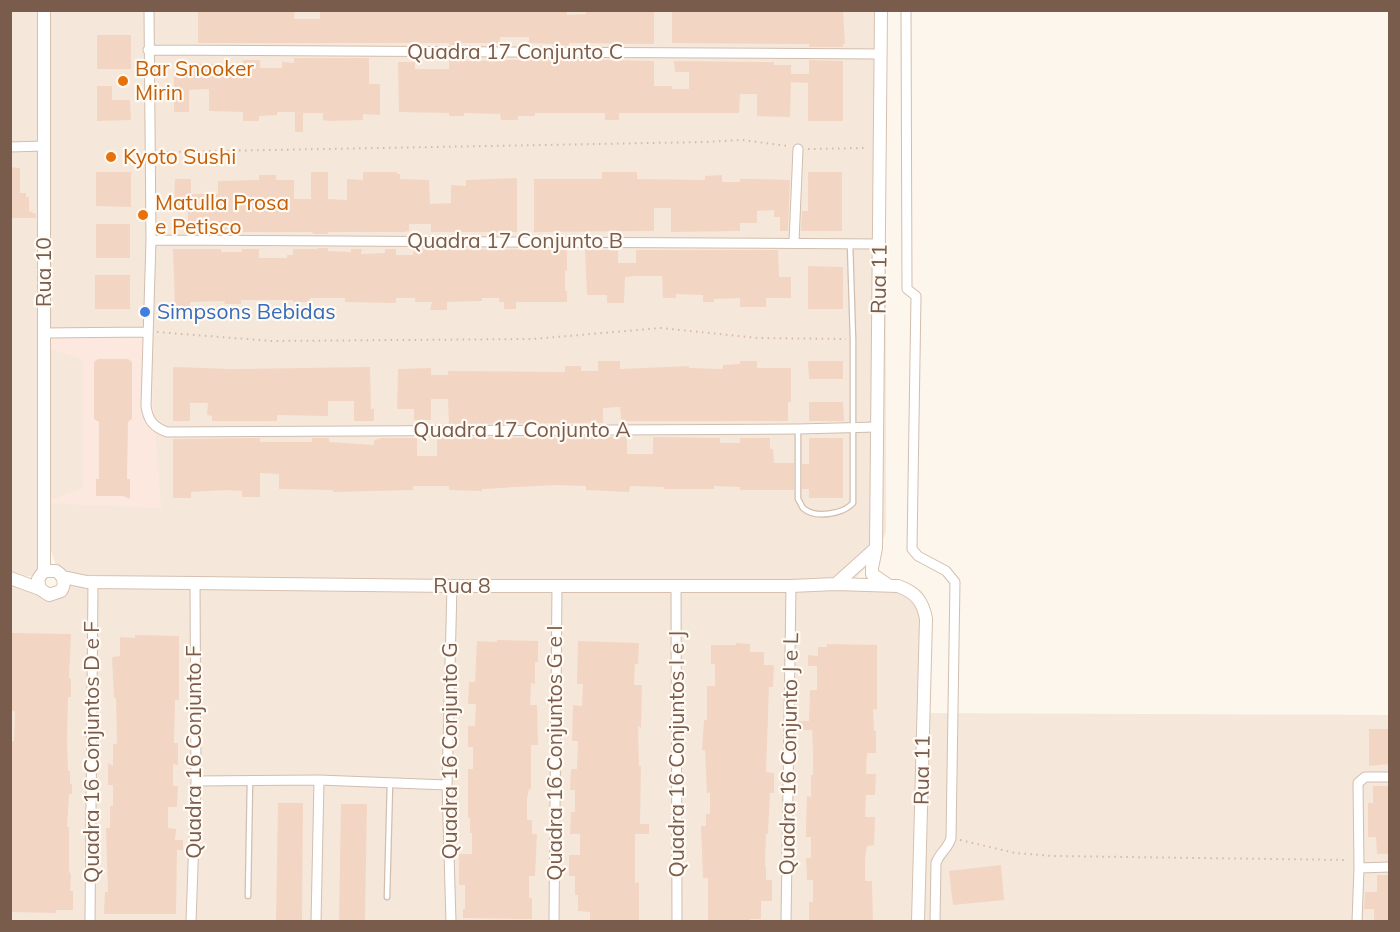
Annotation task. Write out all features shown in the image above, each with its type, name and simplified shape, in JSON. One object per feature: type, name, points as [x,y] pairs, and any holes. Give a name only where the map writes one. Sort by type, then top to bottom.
[{"type":"main road","name":"Rua 10","points":[[42,574],[44,534],[44,10]]},
{"type":"main road","name":"Rua 11","points":[[881,10],[876,548],[872,574],[888,585]]},
{"type":"main road","name":"Rua 10","points":[[44,534],[61,580]]},
{"type":"main road","points":[[836,584],[876,548]]},
{"type":"main road","points":[[52,570],[61,580],[59,593],[49,595],[10,577],[42,574],[52,570]]},
{"type":"main road","points":[[40,589],[38,583],[42,574]]},
{"type":"main road","name":"Rua 8","points":[[61,580],[452,586],[836,584]]},
{"type":"main road","name":"Rua 11","points":[[836,584],[898,586],[914,593],[924,609],[926,619],[918,921]]},
{"type":"street","points":[[44,333],[148,332],[151,240],[149,10]]},
{"type":"street","points":[[906,10],[907,289],[916,296],[912,549],[918,556],[946,571],[955,582],[951,838],[948,848],[939,854],[936,863],[935,921]]},
{"type":"street","name":"Quadra 17 Conjunto C","points":[[148,50],[881,54]]},
{"type":"street","points":[[10,147],[44,146]]},
{"type":"street","points":[[794,242],[798,149]]},
{"type":"street","name":"Quadra 17 Conjunto B","points":[[151,240],[879,244]]},
{"type":"street","name":"Quadra 17 Conjunto A","points":[[148,332],[148,417],[157,428],[167,432],[877,427]]},
{"type":"street","name":"Quadra 16 Conjuntos D e F","points":[[90,582],[90,921]]},
{"type":"street","name":"Quadra 16 Conjunto F","points":[[191,921],[196,781],[195,583]]},
{"type":"street","name":"Quadra 16 Conjuntos G e I","points":[[554,921],[557,585]]},
{"type":"street","name":"Quadra 16 Conjunto G","points":[[450,918],[447,784],[452,586]]},
{"type":"street","name":"Quadra 16 Conjuntos I e J","points":[[676,586],[677,921]]},
{"type":"street","name":"Quadra 16 Conjunto J e L","points":[[786,921],[791,586]]},
{"type":"street","points":[[1357,921],[1358,783],[1365,777],[1389,777]]},
{"type":"street","points":[[196,781],[319,780],[447,784]]},
{"type":"street","points":[[316,921],[319,780]]},
{"type":"street","points":[[1359,864],[1389,867]]},
{"type":"lane","points":[[798,429],[798,499],[803,508],[810,512],[825,514],[842,512],[853,503],[853,339],[850,243]]},
{"type":"lane","points":[[248,896],[250,780]]},
{"type":"lane","points":[[387,897],[390,783]]},
{"type":"path","points":[[149,152],[741,140],[775,143],[798,149],[880,148]]},
{"type":"path","points":[[148,332],[192,333],[271,340],[532,339],[662,328],[777,339],[853,339]]},
{"type":"path","points":[[951,838],[1015,853],[1053,856],[1359,864]]},
{"type":"shaded area","points":[[11,11],[886,11],[886,533],[871,562],[851,583],[908,582],[922,591],[929,604],[931,621],[929,713],[1389,715],[1389,921],[11,921],[10,578],[40,589],[62,589],[78,582],[59,573],[45,536],[39,576],[11,576]]},
{"type":"shaded area","points":[[148,332],[161,508],[44,503],[83,488],[82,359],[44,347],[44,333]]},
{"type":"building","points":[[198,10],[295,10],[294,19],[320,19],[320,10],[567,10],[567,15],[586,14],[586,10],[654,10],[654,44],[569,43],[569,46],[529,43],[529,37],[500,37],[500,43],[461,43],[461,45],[449,45],[449,43],[198,43]]},
{"type":"building","points":[[672,10],[843,10],[845,44],[843,47],[809,47],[809,44],[672,43]]},
{"type":"building","points":[[97,35],[131,35],[131,69],[97,69]]},
{"type":"building","points":[[294,58],[369,58],[369,84],[380,84],[380,115],[363,114],[363,120],[329,121],[323,120],[323,113],[303,113],[303,132],[295,132],[295,112],[277,112],[277,115],[259,116],[259,121],[243,121],[243,112],[209,111],[209,89],[189,90],[189,112],[174,112],[174,72],[184,72],[184,64],[217,64],[216,72],[243,72],[243,60],[260,60],[260,68],[282,68],[282,62],[294,63]]},
{"type":"building","points":[[449,58],[461,58],[461,61],[555,59],[654,61],[654,86],[672,86],[672,89],[689,89],[689,72],[675,72],[674,61],[774,62],[774,65],[791,65],[791,74],[809,74],[809,60],[843,61],[843,121],[808,121],[808,83],[791,82],[790,117],[757,116],[757,94],[740,94],[739,113],[619,113],[619,120],[605,120],[605,113],[535,113],[535,116],[518,116],[518,120],[501,120],[500,114],[464,113],[464,116],[449,116],[449,113],[399,112],[398,62],[415,62],[415,69],[449,69]]},
{"type":"building","points":[[97,86],[112,86],[112,100],[130,100],[131,120],[97,121]]},
{"type":"building","points":[[10,167],[20,168],[20,193],[26,193],[26,197],[29,197],[29,211],[36,214],[36,218],[10,218]]},
{"type":"building","points":[[96,172],[131,172],[131,207],[96,206]]},
{"type":"building","points":[[311,172],[328,172],[328,199],[347,200],[347,179],[363,180],[363,172],[397,172],[400,174],[400,179],[429,180],[430,204],[451,203],[451,185],[466,186],[466,180],[517,178],[517,232],[431,232],[431,224],[409,224],[409,231],[404,232],[313,234],[312,232],[188,232],[188,208],[174,207],[175,179],[191,179],[191,194],[218,194],[218,181],[259,180],[259,175],[276,175],[276,180],[294,180],[294,199],[311,199]]},
{"type":"building","points":[[602,172],[637,172],[637,179],[705,180],[705,176],[722,175],[722,182],[740,182],[740,179],[790,180],[788,231],[780,231],[780,217],[774,217],[774,210],[757,211],[757,223],[740,223],[740,231],[671,232],[671,208],[654,208],[654,231],[534,232],[534,179],[602,179]]},
{"type":"building","points":[[808,172],[842,172],[842,231],[801,231],[802,211],[808,211]]},
{"type":"building","points":[[96,224],[130,224],[130,258],[96,258]]},
{"type":"building","points":[[317,248],[351,252],[351,249],[362,249],[361,254],[385,253],[385,249],[396,249],[396,255],[413,255],[414,249],[567,250],[565,291],[567,291],[567,302],[516,302],[516,309],[504,309],[504,302],[499,302],[499,298],[482,298],[482,301],[447,302],[447,310],[430,310],[432,302],[415,302],[415,298],[396,298],[396,303],[345,302],[345,298],[310,298],[310,302],[241,300],[241,304],[224,304],[225,301],[190,302],[190,309],[175,309],[173,249],[221,249],[221,252],[242,252],[242,249],[259,249],[259,258],[287,258],[287,255],[293,255],[293,249]]},
{"type":"building","points":[[585,250],[618,250],[618,263],[636,263],[636,250],[778,250],[779,277],[791,277],[791,298],[766,298],[766,307],[740,307],[740,298],[714,299],[714,302],[703,302],[703,295],[676,294],[676,298],[663,298],[662,276],[637,276],[625,277],[624,303],[607,303],[607,295],[587,295]]},
{"type":"building","points":[[808,266],[843,267],[843,309],[808,309]]},
{"type":"building","points":[[95,275],[130,275],[130,309],[95,309]]},
{"type":"building","points":[[98,359],[128,359],[132,362],[132,419],[128,422],[127,479],[130,479],[130,499],[123,496],[96,496],[96,479],[99,479],[99,422],[94,419],[94,362]]},
{"type":"building","points":[[598,361],[620,361],[620,369],[689,366],[689,368],[723,369],[723,365],[740,364],[740,361],[757,361],[757,368],[791,368],[791,402],[788,402],[788,421],[621,421],[620,407],[603,408],[603,423],[449,424],[448,399],[431,399],[431,420],[414,420],[414,409],[397,409],[398,369],[431,368],[431,375],[448,375],[448,371],[565,372],[565,366],[581,366],[581,371],[598,371]]},
{"type":"building","points":[[808,361],[843,361],[843,379],[809,379]]},
{"type":"building","points":[[173,367],[230,369],[370,367],[371,409],[374,409],[374,421],[354,421],[354,401],[328,401],[328,416],[277,415],[277,421],[212,421],[212,416],[207,415],[208,403],[190,403],[190,421],[173,421]]},
{"type":"building","points":[[809,402],[843,402],[844,421],[809,421]]},
{"type":"building","points":[[627,437],[627,454],[653,454],[653,437],[720,438],[720,443],[740,443],[740,438],[770,438],[774,463],[794,463],[794,490],[740,490],[740,487],[714,486],[714,489],[664,489],[664,487],[630,486],[629,492],[586,490],[586,486],[556,485],[482,489],[482,491],[449,490],[449,486],[413,486],[413,490],[333,492],[333,490],[279,489],[279,474],[260,473],[260,497],[242,497],[242,491],[225,490],[191,492],[191,498],[173,498],[173,439],[260,438],[260,442],[312,442],[312,438],[329,438],[329,442],[374,445],[374,440],[380,438],[417,438],[417,456],[437,456],[437,438]]},
{"type":"building","points":[[809,438],[843,438],[843,498],[809,498],[809,489],[802,489],[802,464],[809,464]]},
{"type":"building","points":[[10,633],[71,634],[69,678],[71,679],[71,697],[68,697],[67,741],[68,771],[70,771],[72,794],[69,794],[67,827],[69,827],[70,891],[73,891],[73,910],[56,910],[56,913],[10,912],[10,741],[14,741],[15,711],[11,711]]},
{"type":"building","points":[[135,635],[179,636],[179,700],[175,700],[174,743],[178,743],[178,765],[173,764],[173,786],[178,786],[177,807],[168,807],[168,828],[176,829],[175,840],[183,840],[183,850],[177,850],[176,914],[104,914],[105,892],[108,892],[106,828],[110,828],[110,806],[113,806],[113,785],[108,785],[108,763],[113,766],[113,744],[117,744],[112,657],[120,656],[120,637],[135,638]]},
{"type":"building","points":[[497,640],[538,641],[538,662],[535,662],[535,684],[531,683],[530,705],[537,705],[538,745],[531,745],[531,789],[529,789],[527,799],[527,820],[532,820],[532,834],[537,834],[535,876],[529,876],[532,919],[463,918],[465,885],[459,885],[459,854],[472,854],[472,833],[470,833],[470,818],[468,818],[468,769],[473,769],[473,747],[468,747],[468,726],[475,726],[476,704],[468,704],[469,682],[475,682],[477,641],[497,642]]},
{"type":"building","points":[[578,641],[639,643],[634,685],[642,685],[641,728],[638,726],[639,766],[641,766],[640,824],[649,824],[649,834],[635,834],[635,883],[639,882],[639,920],[590,920],[590,912],[578,911],[575,876],[569,876],[569,855],[580,855],[580,834],[570,834],[571,812],[575,812],[575,790],[570,790],[571,769],[577,769],[578,741],[572,741],[573,705],[582,706],[583,684],[577,684]]},
{"type":"building","points":[[736,643],[750,644],[750,652],[764,652],[764,665],[774,665],[773,687],[769,687],[766,772],[774,773],[774,793],[770,793],[765,866],[766,880],[772,880],[772,901],[761,901],[761,919],[708,921],[708,878],[703,878],[701,826],[706,826],[706,814],[710,814],[705,750],[702,750],[704,720],[707,720],[707,686],[715,686],[715,664],[711,664],[711,645],[736,645]]},
{"type":"building","points":[[827,644],[877,645],[877,710],[873,709],[876,753],[867,753],[866,774],[876,774],[875,795],[866,795],[865,817],[875,817],[874,845],[867,846],[865,859],[865,881],[872,881],[873,921],[809,921],[809,902],[813,902],[813,880],[807,880],[806,858],[811,858],[811,837],[806,837],[806,827],[807,796],[811,797],[811,775],[813,775],[812,730],[799,730],[799,721],[809,721],[810,690],[817,690],[817,666],[808,666],[808,655],[818,656],[818,647],[827,647]]},
{"type":"building","points":[[1369,729],[1389,729],[1389,764],[1369,766]]},
{"type":"building","points":[[1373,786],[1389,786],[1389,854],[1377,854],[1376,837],[1368,837],[1368,803],[1373,803]]},
{"type":"building","points":[[278,803],[303,803],[302,921],[276,921]]},
{"type":"building","points":[[341,804],[367,804],[365,921],[339,921]]},
{"type":"building","points":[[1001,865],[1004,900],[953,905],[949,871]]},
{"type":"building","points":[[1377,875],[1389,875],[1389,921],[1374,921],[1374,909],[1364,909],[1365,892],[1377,892]]},
{"type":"place","name":"Bar Snooker Mirin","points":[[123,81]]},
{"type":"place","name":"Kyoto Sushi","points":[[111,157]]},
{"type":"place","name":"Matulla Prosa e Petisco","points":[[143,215]]},
{"type":"place","name":"Simpsons Bebidas","points":[[145,312]]}]
